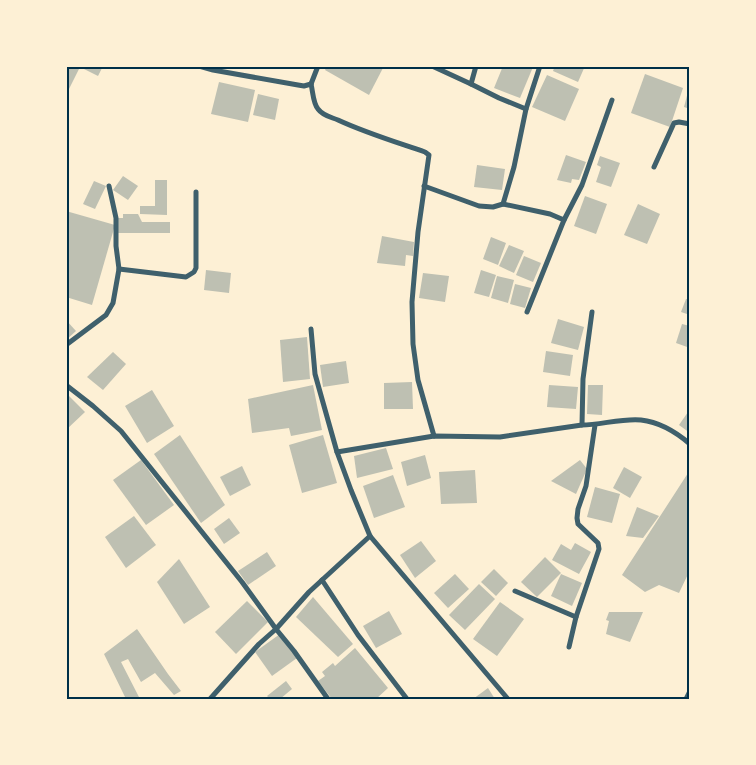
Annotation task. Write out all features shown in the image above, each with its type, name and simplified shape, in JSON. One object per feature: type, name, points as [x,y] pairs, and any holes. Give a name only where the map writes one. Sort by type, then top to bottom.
[{"type":"street","points":[[199,66],[304,86],[311,84]]},
{"type":"street","points":[[318,66],[311,84],[314,104],[319,111],[349,126],[429,155],[418,232],[412,302],[413,344],[418,380],[434,436]]},
{"type":"street","points":[[432,66],[526,109]]},
{"type":"street","points":[[471,84],[476,66]]},
{"type":"street","points":[[503,204],[514,167],[526,109],[540,66]]},
{"type":"street","points":[[527,312],[564,220],[582,185],[612,100]]},
{"type":"street","points":[[654,167],[674,123],[690,124]]},
{"type":"street","points":[[66,345],[106,315],[113,303],[119,269],[116,246],[116,218],[109,186]]},
{"type":"street","points":[[424,186],[479,206],[493,207],[503,204],[550,214],[564,220]]},
{"type":"street","points":[[119,269],[186,277],[194,272],[196,268],[196,192]]},
{"type":"street","points":[[582,425],[584,379],[592,312]]},
{"type":"street","points":[[311,329],[315,374],[337,452],[370,536],[508,699]]},
{"type":"street","points":[[66,385],[121,431],[242,582],[328,699]]},
{"type":"street","points":[[337,452],[434,436],[500,437],[582,425],[640,420],[656,423],[678,434],[690,444]]},
{"type":"street","points":[[569,647],[576,617],[599,549],[598,543],[578,524],[577,518],[586,486],[595,425]]},
{"type":"street","points":[[210,699],[309,592],[370,536]]},
{"type":"street","points":[[322,580],[358,635],[407,699]]},
{"type":"street","points":[[515,591],[576,617]]},
{"type":"street","points":[[686,699],[690,691]]},
{"type":"building","points":[[66,66],[103,66],[98,76],[80,67],[69,89],[66,88]]},
{"type":"building","points":[[327,66],[384,66],[369,95],[325,70]]},
{"type":"building","points":[[503,66],[533,67],[520,98],[494,88]]},
{"type":"building","points":[[555,66],[585,66],[578,82],[553,71]]},
{"type":"building","points":[[645,74],[683,88],[670,127],[631,113]]},
{"type":"building","points":[[547,75],[579,89],[565,121],[532,107]]},
{"type":"building","points":[[219,82],[255,90],[248,122],[211,114]]},
{"type":"building","points":[[690,88],[690,109],[684,107]]},
{"type":"building","points":[[258,94],[279,99],[275,120],[253,115]]},
{"type":"building","points":[[566,155],[586,162],[579,180],[572,179],[571,183],[557,180]]},
{"type":"building","points":[[600,156],[620,163],[611,187],[596,182],[601,167],[597,165]]},
{"type":"building","points":[[477,165],[505,169],[502,190],[474,187]]},
{"type":"building","points":[[123,176],[138,186],[128,200],[113,190]]},
{"type":"building","points":[[155,180],[167,180],[167,215],[140,214],[140,206],[155,206]]},
{"type":"building","points":[[94,181],[106,186],[95,209],[83,204]]},
{"type":"building","points":[[585,196],[607,204],[596,234],[574,226]]},
{"type":"building","points":[[638,204],[660,214],[647,244],[624,235]]},
{"type":"building","points":[[66,211],[115,225],[92,305],[66,297]]},
{"type":"building","points":[[123,214],[138,214],[142,222],[170,222],[170,233],[118,233],[118,218],[123,218]]},
{"type":"building","points":[[382,236],[414,242],[413,256],[406,255],[405,266],[377,263]]},
{"type":"building","points":[[491,237],[506,243],[498,265],[483,259]]},
{"type":"building","points":[[509,245],[524,251],[514,273],[499,266]]},
{"type":"building","points":[[524,256],[541,263],[533,282],[516,275]]},
{"type":"building","points":[[206,270],[231,273],[229,293],[204,290]]},
{"type":"building","points":[[481,270],[496,275],[489,297],[474,293]]},
{"type":"building","points":[[423,273],[449,276],[445,302],[419,298]]},
{"type":"building","points":[[497,276],[514,280],[508,303],[491,298]]},
{"type":"building","points":[[515,284],[531,288],[525,308],[510,304]]},
{"type":"building","points":[[686,299],[690,300],[690,315],[681,312]]},
{"type":"building","points":[[558,319],[584,327],[578,350],[551,343]]},
{"type":"building","points":[[66,320],[76,331],[66,340]]},
{"type":"building","points":[[682,324],[690,326],[690,348],[676,343]]},
{"type":"building","points":[[307,337],[310,379],[283,382],[280,340]]},
{"type":"building","points":[[546,351],[573,355],[570,376],[543,372]]},
{"type":"building","points":[[113,352],[126,364],[103,390],[87,377]]},
{"type":"building","points":[[346,361],[349,383],[323,387],[320,365]]},
{"type":"building","points":[[412,382],[413,409],[384,409],[384,383]]},
{"type":"building","points":[[313,385],[322,430],[291,436],[289,428],[252,433],[248,399]]},
{"type":"building","points":[[549,385],[578,387],[576,409],[547,407]]},
{"type":"building","points":[[588,385],[603,385],[602,415],[587,414]]},
{"type":"building","points":[[152,390],[174,426],[147,443],[125,406]]},
{"type":"building","points":[[66,393],[85,412],[66,430]]},
{"type":"building","points":[[688,412],[690,413],[690,433],[679,425]]},
{"type":"building","points":[[180,435],[225,505],[201,523],[154,454]]},
{"type":"building","points":[[323,435],[337,483],[302,493],[289,445]]},
{"type":"building","points":[[386,448],[393,469],[357,478],[354,456]]},
{"type":"building","points":[[425,455],[431,478],[407,486],[401,462]]},
{"type":"building","points":[[141,460],[174,505],[146,525],[113,480]]},
{"type":"building","points":[[580,460],[587,469],[576,494],[551,481]]},
{"type":"building","points":[[242,466],[251,485],[230,496],[220,477]]},
{"type":"building","points":[[624,467],[642,477],[630,498],[613,488]]},
{"type":"building","points":[[475,470],[477,503],[441,504],[439,472]]},
{"type":"building","points":[[690,470],[690,570],[679,593],[659,585],[645,592],[622,575]]},
{"type":"building","points":[[393,475],[405,507],[374,518],[363,486]]},
{"type":"building","points":[[595,487],[620,494],[612,523],[587,517]]},
{"type":"building","points":[[637,507],[659,516],[643,538],[626,536]]},
{"type":"building","points":[[134,516],[156,545],[126,568],[105,537]]},
{"type":"building","points":[[229,518],[240,533],[224,544],[214,529]]},
{"type":"building","points":[[421,541],[436,561],[415,578],[400,555]]},
{"type":"building","points":[[575,543],[591,552],[579,574],[552,560],[561,544],[571,550]]},
{"type":"building","points":[[267,552],[276,566],[248,585],[238,571]]},
{"type":"building","points":[[545,557],[561,573],[537,597],[521,582]]},
{"type":"building","points":[[179,559],[210,607],[184,624],[157,582]]},
{"type":"building","points":[[494,569],[508,583],[496,596],[481,582]]},
{"type":"building","points":[[455,574],[469,589],[448,608],[434,593]]},
{"type":"building","points":[[561,574],[582,583],[572,606],[551,596]]},
{"type":"building","points":[[479,584],[495,599],[465,630],[449,615]]},
{"type":"building","points":[[313,597],[353,644],[338,657],[296,617]]},
{"type":"building","points":[[247,601],[268,622],[236,654],[215,632]]},
{"type":"building","points":[[500,602],[524,619],[497,656],[473,639]]},
{"type":"building","points":[[389,611],[402,634],[376,648],[363,626]]},
{"type":"building","points":[[609,612],[643,612],[630,642],[606,634],[609,621],[606,620]]},
{"type":"building","points":[[137,629],[181,691],[174,695],[155,673],[141,682],[128,659],[121,662],[140,699],[126,699],[104,654]]},
{"type":"building","points":[[280,634],[297,658],[272,676],[255,652]]},
{"type":"building","points":[[355,648],[388,688],[376,699],[332,699],[318,681],[325,676],[322,672],[333,663],[335,666]]},
{"type":"building","points":[[286,681],[292,689],[280,699],[270,699],[267,696]]},
{"type":"building","points":[[488,688],[495,699],[473,699]]}]
